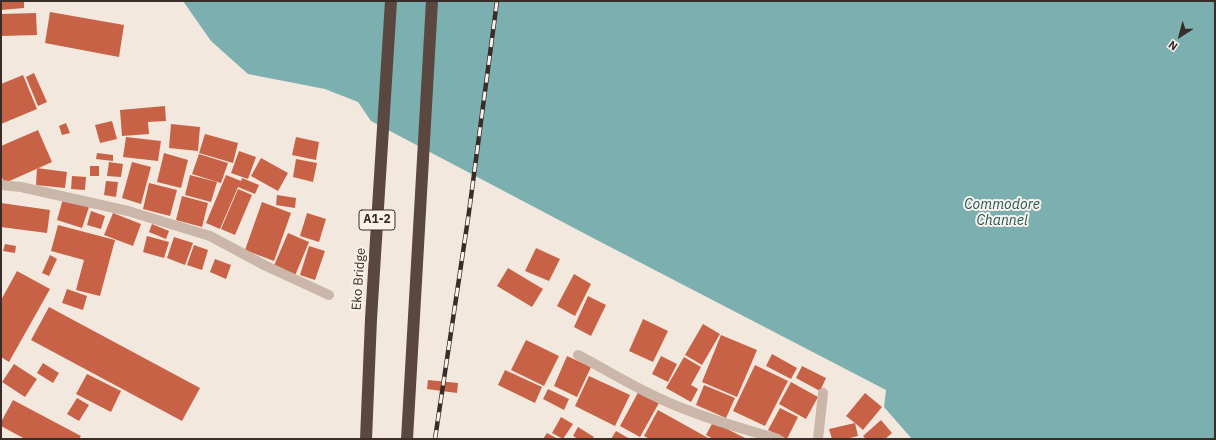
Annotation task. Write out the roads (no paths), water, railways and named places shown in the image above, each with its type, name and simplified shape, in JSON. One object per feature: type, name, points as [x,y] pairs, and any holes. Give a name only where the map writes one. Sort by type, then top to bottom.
[{"type":"highway","name":"Eko Bridge","points":[[366,439],[371,319],[391,1]]},
{"type":"highway","points":[[407,439],[432,1]]},
{"type":"street","points":[[1,185],[21,187],[128,210],[210,236],[266,266],[329,295]]},
{"type":"street","points":[[578,355],[649,394],[687,410],[736,427],[778,439]]},
{"type":"street","points":[[818,439],[823,393]]},
{"type":"water","name":"Commodore Channel","points":[[183,1],[1215,1],[1215,439],[912,439],[884,407],[886,390],[371,121],[358,102],[325,89],[248,74],[211,41]]},
{"type":"railway","points":[[435,439],[469,212],[497,1]]}]
